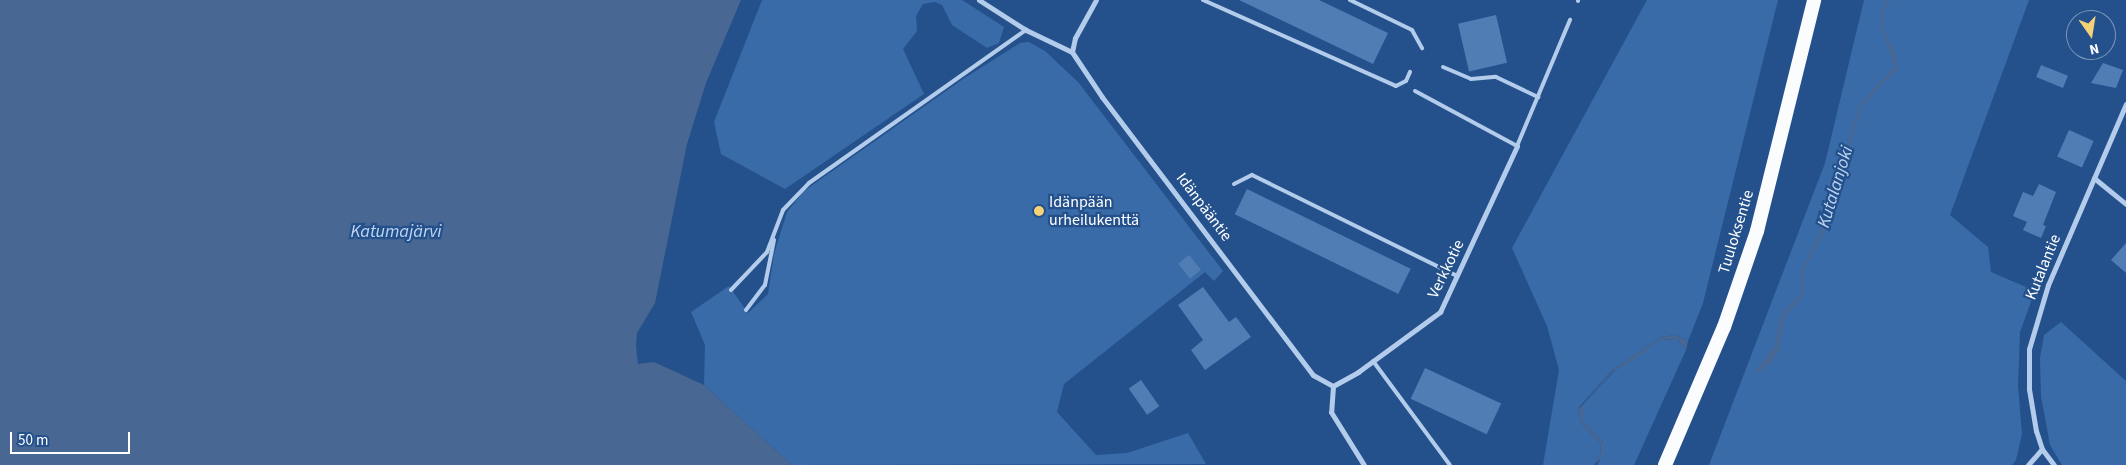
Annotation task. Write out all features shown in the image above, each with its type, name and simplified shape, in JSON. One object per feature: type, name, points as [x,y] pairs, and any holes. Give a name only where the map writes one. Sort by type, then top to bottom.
[{"type":"highway","name":"Tuuloksentie","points":[[1665,465],[1724,327],[1757,231],[1814,0]]},
{"type":"street","points":[[979,0],[1026,30],[1072,52],[1075,38],[1096,0]]},
{"type":"street","name":"Idänpääntie","points":[[1072,52],[1102,97],[1313,375],[1333,386]]},
{"type":"street","name":"Kutalantie","points":[[2042,449],[2030,389],[2029,350],[2048,285],[2126,104]]},
{"type":"street","name":"Verkkotie","points":[[1333,386],[1373,361],[1440,312],[1517,146]]},
{"type":"street","points":[[2094,178],[2126,204]]},
{"type":"street","points":[[1333,386],[1331,412],[1364,465]]},
{"type":"street","points":[[2028,465],[2042,449],[2054,465]]},
{"type":"lane","points":[[1203,0],[1396,86],[1406,82],[1410,72]]},
{"type":"lane","points":[[1350,0],[1412,30],[1422,48]]},
{"type":"lane","points":[[1415,91],[1517,146],[1570,20]]},
{"type":"lane","points":[[731,290],[767,252],[783,210],[809,182],[1026,30]]},
{"type":"lane","points":[[1443,67],[1471,79],[1496,77],[1538,97]]},
{"type":"lane","points":[[1234,184],[1252,175],[1457,276]]},
{"type":"lane","points":[[746,310],[765,285],[775,233]]},
{"type":"lane","points":[[1373,361],[1450,465]]},
{"type":"shaded area","points":[[762,0],[962,0],[1004,27],[999,43],[987,48],[952,25],[942,5],[935,2],[923,4],[916,16],[917,31],[903,49],[924,94],[785,189],[721,154],[714,122]]},
{"type":"shaded area","points":[[1647,0],[1778,0],[1703,303],[1688,341],[1675,335],[1661,337],[1612,370],[1580,406],[1578,410],[1583,426],[1600,443],[1601,452],[1594,465],[1543,465],[1559,370],[1547,326],[1512,248]]},
{"type":"shaded area","points":[[1864,0],[2029,0],[1950,215],[1988,247],[1991,272],[2035,291],[2020,332],[2018,386],[2022,434],[2016,460],[2012,465],[1709,465],[1825,163]]},
{"type":"shaded area","points":[[1029,42],[1045,51],[1078,82],[1223,271],[1214,281],[1205,272],[1064,384],[1057,412],[1096,455],[1127,453],[1188,433],[1206,464],[792,465],[704,385],[705,345],[691,312],[729,286],[748,313],[768,294],[774,254],[787,212],[804,191],[963,79],[1020,43]]},
{"type":"shaded area","points":[[2061,322],[2126,381],[2126,465],[2062,465],[2050,445],[2041,396],[2040,358],[2044,335]]},
{"type":"shaded area","points":[[1677,339],[1686,350],[1634,465],[1597,465],[1602,456],[1603,442],[1583,422],[1583,405],[1614,371],[1659,340]]},
{"type":"water","name":"Katumajärvi","points":[[0,0],[741,0],[706,83],[687,144],[655,303],[637,333],[636,346],[638,364],[654,362],[704,385],[792,465],[0,465]]},
{"type":"water","name":"Kutalanjoki","points":[[1887,0],[1890,0],[1884,9],[1882,26],[1895,52],[1898,69],[1862,105],[1825,230],[1804,270],[1803,296],[1784,317],[1779,351],[1770,364],[1752,376],[1774,348],[1781,314],[1801,294],[1801,270],[1822,229],[1860,103],[1895,67],[1880,25],[1881,9]]},
{"type":"water","points":[[1675,335],[1688,341],[1686,350],[1677,339],[1659,340],[1635,359],[1613,371],[1583,405],[1583,422],[1603,442],[1603,456],[1594,465],[1601,452],[1600,443],[1583,426],[1578,410],[1612,370],[1661,337]]},
{"type":"building","points":[[1239,0],[1319,0],[1388,33],[1373,64]]},
{"type":"building","points":[[1496,15],[1507,63],[1469,72],[1458,24]]},
{"type":"building","points":[[2103,63],[2123,70],[2116,88],[2091,83]]},
{"type":"building","points":[[2041,65],[2068,76],[2063,88],[2036,77]]},
{"type":"building","points":[[2069,130],[2094,141],[2082,167],[2057,156]]},
{"type":"building","points":[[2039,184],[2056,192],[2043,225],[2046,226],[2041,238],[2023,230],[2027,222],[2013,216],[2023,192],[2033,196]]},
{"type":"building","points":[[1247,189],[1411,269],[1398,294],[1235,214]]},
{"type":"building","points":[[2126,243],[2126,273],[2111,260]]},
{"type":"building","points":[[1189,255],[1201,270],[1190,279],[1178,264]]},
{"type":"building","points":[[1203,287],[1229,322],[1236,317],[1251,337],[1205,370],[1191,350],[1203,340],[1178,305]]},
{"type":"building","points":[[1425,368],[1501,403],[1487,434],[1411,399]]},
{"type":"building","points":[[1141,380],[1159,406],[1147,415],[1129,389]]},
{"type":"place","name":"Idänpään urheilukenttä","points":[[1039,211]]}]
